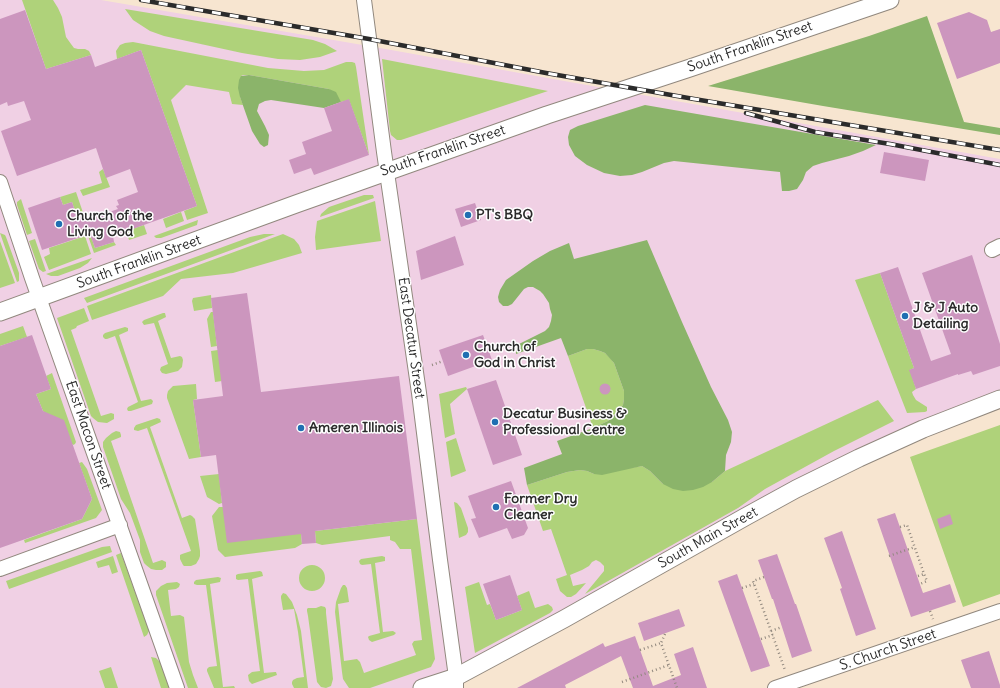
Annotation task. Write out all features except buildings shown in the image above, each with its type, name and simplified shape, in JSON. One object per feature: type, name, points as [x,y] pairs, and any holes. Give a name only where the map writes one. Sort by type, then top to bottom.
[{"type":"main road","name":"South Franklin Street","points":[[0,312],[387,171],[547,115],[890,0]]},
{"type":"main road","name":"South Main Street","points":[[422,688],[456,682],[564,619],[796,489],[923,429],[1000,399]]},
{"type":"street","name":"East Decatur Street","points":[[364,0],[419,393],[456,682]]},
{"type":"street","name":"East Macon Street","points":[[0,182],[177,688]]},
{"type":"street","points":[[0,569],[120,525]]},
{"type":"street","name":"S. Church Street","points":[[775,688],[1000,611]]},
{"type":"path","points":[[432,365],[443,361]]},
{"type":"path","points":[[900,527],[907,525],[927,581],[920,584]]},
{"type":"path","points":[[889,556],[915,547]]},
{"type":"path","points":[[918,576],[924,574]]},
{"type":"path","points":[[764,577],[753,581],[785,670]]},
{"type":"path","points":[[742,588],[754,584]]},
{"type":"path","points":[[930,610],[933,619]]},
{"type":"path","points":[[771,631],[782,627]]},
{"type":"path","points":[[665,634],[661,643],[677,688]]},
{"type":"path","points":[[760,639],[772,635]]},
{"type":"path","points":[[640,650],[661,643]]},
{"type":"path","points":[[622,682],[669,665]]},
{"type":"shaded area","points":[[0,0],[101,0],[380,48],[1000,159],[1000,394],[888,439],[451,688],[0,688]]},
{"type":"green space","points":[[22,0],[53,0],[62,17],[66,37],[74,48],[85,49],[89,51],[91,55],[46,69]]},
{"type":"green space","points":[[125,9],[313,40],[325,44],[337,51],[320,57],[300,60],[278,59],[242,53],[164,36],[150,31],[133,20]]},
{"type":"green space","points":[[927,16],[964,122],[1000,128],[1000,135],[708,86],[869,36]]},
{"type":"green space","points":[[133,42],[268,68],[304,71],[324,70],[346,62],[355,63],[369,155],[349,100],[341,102],[329,89],[243,75],[241,76],[240,97],[243,105],[232,104],[229,92],[186,85],[171,100],[208,213],[187,220],[184,211],[197,206],[141,50],[117,59],[116,51],[120,45]]},
{"type":"green space","points":[[382,59],[548,91],[401,140],[397,140],[391,135],[390,131]]},
{"type":"green space","points":[[249,75],[329,89],[336,92],[341,102],[324,108],[271,100],[259,104],[257,111],[269,135],[268,145],[264,147],[260,144],[252,131],[238,88],[241,76]]},
{"type":"green space","points":[[645,105],[876,145],[849,156],[813,166],[806,172],[797,189],[789,191],[782,191],[780,172],[674,161],[664,163],[632,175],[620,176],[604,173],[587,165],[575,156],[569,145],[568,137],[570,130],[578,126]]},
{"type":"green space","points":[[103,169],[110,187],[83,196],[80,190],[102,183],[99,172]]},
{"type":"green space","points":[[76,192],[95,248],[114,242],[116,245],[94,253],[80,213],[76,214],[72,202],[63,205],[60,197]]},
{"type":"green space","points":[[364,195],[373,195],[374,198],[320,217],[321,214],[329,207]]},
{"type":"green space","points":[[21,199],[32,233],[27,235],[17,205],[17,202]]},
{"type":"green space","points":[[375,201],[381,241],[316,250],[315,237],[317,221]]},
{"type":"green space","points":[[181,212],[184,221],[166,228],[163,219]]},
{"type":"green space","points":[[198,220],[197,225],[161,238],[156,238],[154,236]]},
{"type":"green space","points":[[144,225],[147,234],[129,240],[126,231]]},
{"type":"green space","points":[[0,233],[6,237],[19,273],[19,281],[17,282]]},
{"type":"green space","points":[[264,234],[275,234],[87,303],[84,298],[250,237]]},
{"type":"green space","points":[[283,234],[294,239],[299,245],[302,253],[233,273],[181,279],[163,296],[92,320],[87,306]]},
{"type":"green space","points":[[85,236],[91,254],[49,270],[44,257],[50,254],[49,248]]},
{"type":"green space","points":[[35,239],[46,271],[43,272],[39,269],[29,241]]},
{"type":"green space","points":[[647,240],[711,387],[728,420],[732,432],[731,442],[726,455],[725,471],[712,482],[703,487],[683,491],[673,489],[663,484],[650,471],[642,466],[602,475],[580,470],[567,472],[527,485],[524,468],[562,454],[557,441],[608,421],[623,405],[624,391],[614,363],[605,353],[600,351],[587,349],[568,356],[561,338],[516,354],[517,345],[545,331],[549,327],[552,315],[549,303],[540,291],[533,287],[528,287],[524,289],[512,304],[503,306],[499,302],[498,297],[500,290],[506,280],[533,261],[550,251],[569,243],[574,259]]},
{"type":"green space","points":[[0,241],[15,283],[0,288]]},
{"type":"green space","points":[[92,258],[88,263],[80,268],[58,276],[46,274]]},
{"type":"green space","points":[[880,273],[914,368],[910,370],[916,389],[912,392],[916,400],[927,407],[927,411],[925,412],[907,413],[855,280]]},
{"type":"green space","points":[[211,295],[212,308],[194,311],[192,301],[193,298]]},
{"type":"green space","points":[[84,308],[89,321],[71,330],[101,416],[111,413],[114,414],[114,419],[107,423],[98,422],[91,416],[57,318]]},
{"type":"green space","points":[[211,312],[213,312],[217,346],[211,347],[207,319]]},
{"type":"green space","points":[[165,313],[166,317],[158,321],[171,358],[180,356],[183,360],[182,367],[178,371],[166,374],[162,373],[160,370],[161,367],[168,364],[154,323],[144,325],[142,322]]},
{"type":"green space","points":[[23,326],[27,337],[0,346],[0,334]]},
{"type":"green space","points":[[125,327],[128,328],[128,331],[119,335],[141,401],[151,399],[153,401],[152,404],[131,411],[128,411],[128,407],[138,402],[115,336],[107,339],[103,337],[105,333]]},
{"type":"green space","points":[[587,349],[600,351],[605,353],[610,358],[614,363],[624,391],[623,405],[619,410],[608,421],[593,428],[568,356]]},
{"type":"green space","points":[[218,350],[222,381],[215,382],[211,351]]},
{"type":"green space","points":[[52,373],[76,442],[73,445],[43,411],[36,394],[51,389],[46,376]]},
{"type":"green space","points":[[196,384],[197,399],[193,400],[201,457],[189,459],[167,395],[168,391],[173,386]]},
{"type":"green space","points":[[466,387],[467,389],[450,404],[455,434],[445,438],[439,394]]},
{"type":"green space","points":[[878,400],[894,421],[834,451],[765,489],[738,508],[585,594],[604,571],[604,566],[596,560],[589,566],[570,575],[573,586],[586,583],[576,594],[571,597],[567,597],[560,591],[556,579],[567,575],[551,529],[543,531],[527,485],[567,472],[580,470],[594,474],[642,466],[650,471],[663,484],[712,482],[725,471]]},
{"type":"green space","points":[[157,418],[160,419],[161,422],[150,427],[182,518],[190,515],[195,519],[200,556],[196,564],[191,566],[184,566],[180,559],[180,555],[191,551],[147,428],[138,431],[134,430],[136,425]]},
{"type":"green space","points":[[1000,425],[1000,594],[963,607],[910,457]]},
{"type":"green space","points":[[116,431],[120,432],[121,437],[111,441],[153,563],[162,560],[166,562],[166,567],[162,570],[151,569],[144,563],[140,552],[140,540],[130,513],[121,499],[103,447],[103,442],[106,438]]},
{"type":"green space","points":[[456,438],[466,471],[451,477],[446,442]]},
{"type":"green space","points":[[82,462],[87,469],[102,510],[96,518],[25,543],[24,540],[82,519],[92,499],[79,463]]},
{"type":"green space","points":[[219,474],[222,503],[219,504],[207,497],[200,476]]},
{"type":"green space","points":[[454,502],[461,508],[468,528],[466,535],[459,538]]},
{"type":"green space","points":[[219,507],[223,507],[301,534],[302,544],[295,548],[225,557],[218,550],[212,516]]},
{"type":"green space","points":[[417,519],[435,659],[431,667],[370,688],[349,688],[343,679],[335,612],[336,602],[341,588],[345,585],[347,588],[349,602],[338,604],[344,661],[357,659],[360,662],[364,673],[416,655],[412,644],[414,641],[422,640],[411,549],[400,549],[395,542],[390,540],[390,536],[322,545],[316,543],[315,531]]},
{"type":"green space","points":[[110,546],[112,552],[9,589],[6,581],[102,547]]},
{"type":"green space","points":[[121,553],[149,631],[144,637],[116,555]]},
{"type":"green space","points":[[113,556],[118,572],[112,574],[109,565],[98,568],[96,562]]},
{"type":"green space","points":[[382,556],[385,557],[385,561],[375,563],[383,632],[393,631],[396,633],[372,642],[368,637],[380,633],[371,564],[362,565],[359,561],[361,559]]},
{"type":"green space","points":[[312,565],[321,569],[325,578],[321,587],[312,591],[303,587],[299,578],[303,569]]},
{"type":"green space","points":[[260,571],[262,572],[263,576],[252,579],[264,673],[276,672],[277,675],[252,684],[249,681],[248,675],[252,672],[260,671],[248,579],[238,580],[236,579],[236,575]]},
{"type":"green space","points":[[218,577],[221,578],[220,582],[210,584],[223,687],[234,686],[235,688],[214,688],[207,671],[209,667],[217,666],[206,585],[197,585],[194,584],[194,582],[196,580]]},
{"type":"green space","points":[[177,582],[180,584],[179,587],[168,590],[171,616],[180,615],[184,617],[189,662],[198,688],[188,688],[156,595],[156,591],[161,586],[167,583]]},
{"type":"green space","points":[[479,582],[487,605],[490,604],[496,620],[522,610],[517,596],[529,591],[535,608],[548,604],[553,610],[475,653],[465,587]]},
{"type":"green space","points":[[283,593],[286,594],[292,602],[297,615],[301,631],[308,688],[294,688],[292,684],[293,680],[304,677],[294,609],[283,610],[281,596]]},
{"type":"green space","points":[[321,606],[325,607],[326,609],[333,679],[331,686],[326,688],[321,687],[317,682],[307,611],[308,608],[316,608]]},
{"type":"green space","points":[[151,657],[156,658],[160,662],[169,688],[161,688]]},
{"type":"green space","points":[[111,667],[118,688],[105,688],[99,671]]},
{"type":"railway","points":[[141,0],[369,39],[546,73],[694,99],[1000,150]]},
{"type":"railway","points":[[746,113],[815,132],[890,144],[1000,165]]},
{"type":"place","name":"PT's BBQ","points":[[468,215]]},
{"type":"place","name":"Church of the Living God","points":[[59,224]]},
{"type":"place","name":"J & J Auto Detailing","points":[[905,316]]},
{"type":"place","name":"Church of God in Christ","points":[[466,355]]},
{"type":"place","name":"Decatur Business & Professional Centre","points":[[495,422]]},
{"type":"place","name":"Ameren Illinois","points":[[301,428]]},
{"type":"place","name":"Former Dry Cleaner","points":[[496,507]]}]
